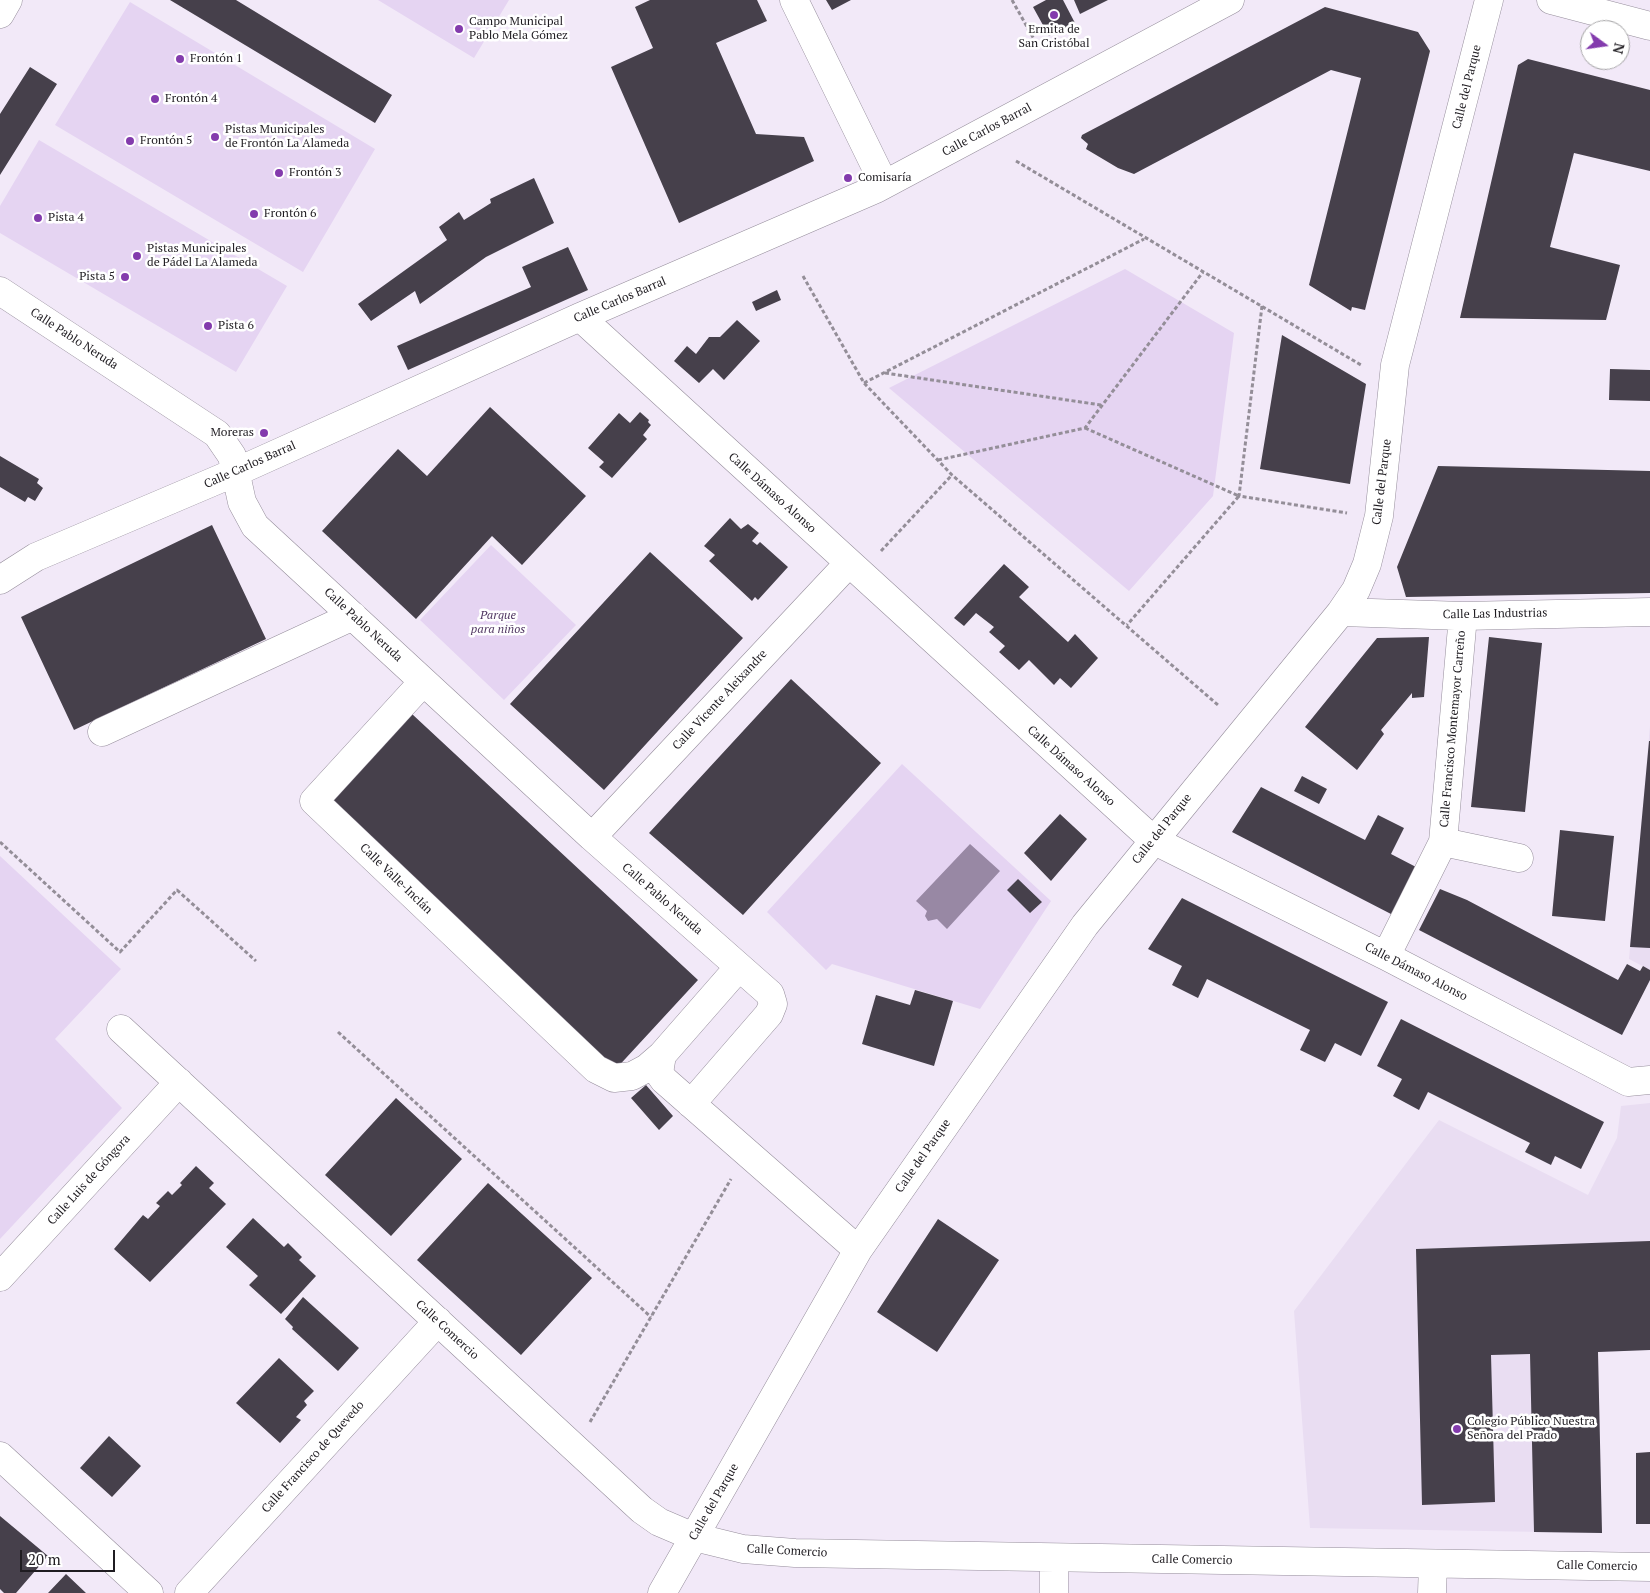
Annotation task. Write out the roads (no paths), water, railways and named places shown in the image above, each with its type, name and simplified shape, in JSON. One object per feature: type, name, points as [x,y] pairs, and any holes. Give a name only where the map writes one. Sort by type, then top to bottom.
[{"type":"street","points":[[0,14],[8,0]]},
{"type":"street","points":[[794,0],[884,184]]},
{"type":"street","name":"Calle Carlos Barral","points":[[0,580],[36,557],[236,472],[580,317],[884,184],[1230,0]]},
{"type":"street","name":"Calle del Parque","points":[[662,1593],[858,1250],[1085,925],[1341,612],[1362,577],[1374,540],[1379,516],[1395,365],[1489,0]]},
{"type":"street","points":[[1552,0],[1650,26]]},
{"type":"street","name":"Calle Pablo Neruda","points":[[0,291],[210,429],[229,450],[242,502],[255,526],[592,837],[770,994],[773,1004],[771,1010],[691,1104]]},
{"type":"street","name":"Calle Dámaso Alonso","points":[[580,317],[1153,840],[1386,956],[1628,1082],[1650,1080]]},
{"type":"street","name":"Calle Vicente Aleixandre","points":[[592,837],[849,563]]},
{"type":"street","name":"Calle Las Industrias","points":[[1341,612],[1463,616],[1650,612]]},
{"type":"street","points":[[102,732],[353,616]]},
{"type":"street","name":"Calle Francisco Montemayor Carreño","points":[[1386,956],[1443,842],[1463,616]]},
{"type":"street","name":"Calle Valle-Inclán","points":[[423,682],[314,801],[596,1069],[614,1078],[632,1076],[647,1068],[662,1056]]},
{"type":"street","name":"Calle Francisco Montemayor Carreño","points":[[1443,842],[1519,858]]},
{"type":"street","points":[[739,967],[662,1056],[658,1069],[661,1076],[691,1104],[858,1250]]},
{"type":"street","name":"Calle Comercio","points":[[121,1029],[642,1510],[659,1522],[694,1537],[743,1549],[781,1553],[1650,1567]]},
{"type":"street","name":"Calle Luis de Góngora","points":[[0,1278],[178,1082]]},
{"type":"street","name":"Calle Francisco de Quevedo","points":[[189,1593],[438,1321]]},
{"type":"street","points":[[0,1456],[149,1593]]},
{"type":"street","points":[[1054,1558],[1054,1593]]},
{"type":"street","points":[[1432,1564],[1432,1593]]},
{"type":"place","name":"Ermita de San Cristóbal","points":[[1054,15]]},
{"type":"place","name":"Campo Municipal Pablo Mela Gómez","points":[[459,29]]},
{"type":"place","name":"Frontón 1","points":[[180,59]]},
{"type":"place","name":"Frontón 4","points":[[155,99]]},
{"type":"place","name":"Pistas Municipales de Frontón La Alameda","points":[[215,137]]},
{"type":"place","name":"Frontón 5","points":[[130,141]]},
{"type":"place","name":"Frontón 3","points":[[279,173]]},
{"type":"place","name":"Comisaría","points":[[848,178]]},
{"type":"place","name":"Frontón 6","points":[[254,214]]},
{"type":"place","name":"Pista 4","points":[[38,218]]},
{"type":"place","name":"Pistas Municipales de Pádel La Alameda","points":[[137,256]]},
{"type":"place","name":"Pista 5","points":[[125,277]]},
{"type":"place","name":"Pista 6","points":[[208,326]]},
{"type":"place","name":"Moreras","points":[[264,433]]},
{"type":"place","name":"Colegio Público Nuestra Señora del Prado","points":[[1457,1429]]},
{"type":"park label","name":"Parque para niños","points":[[498,623]]}]
